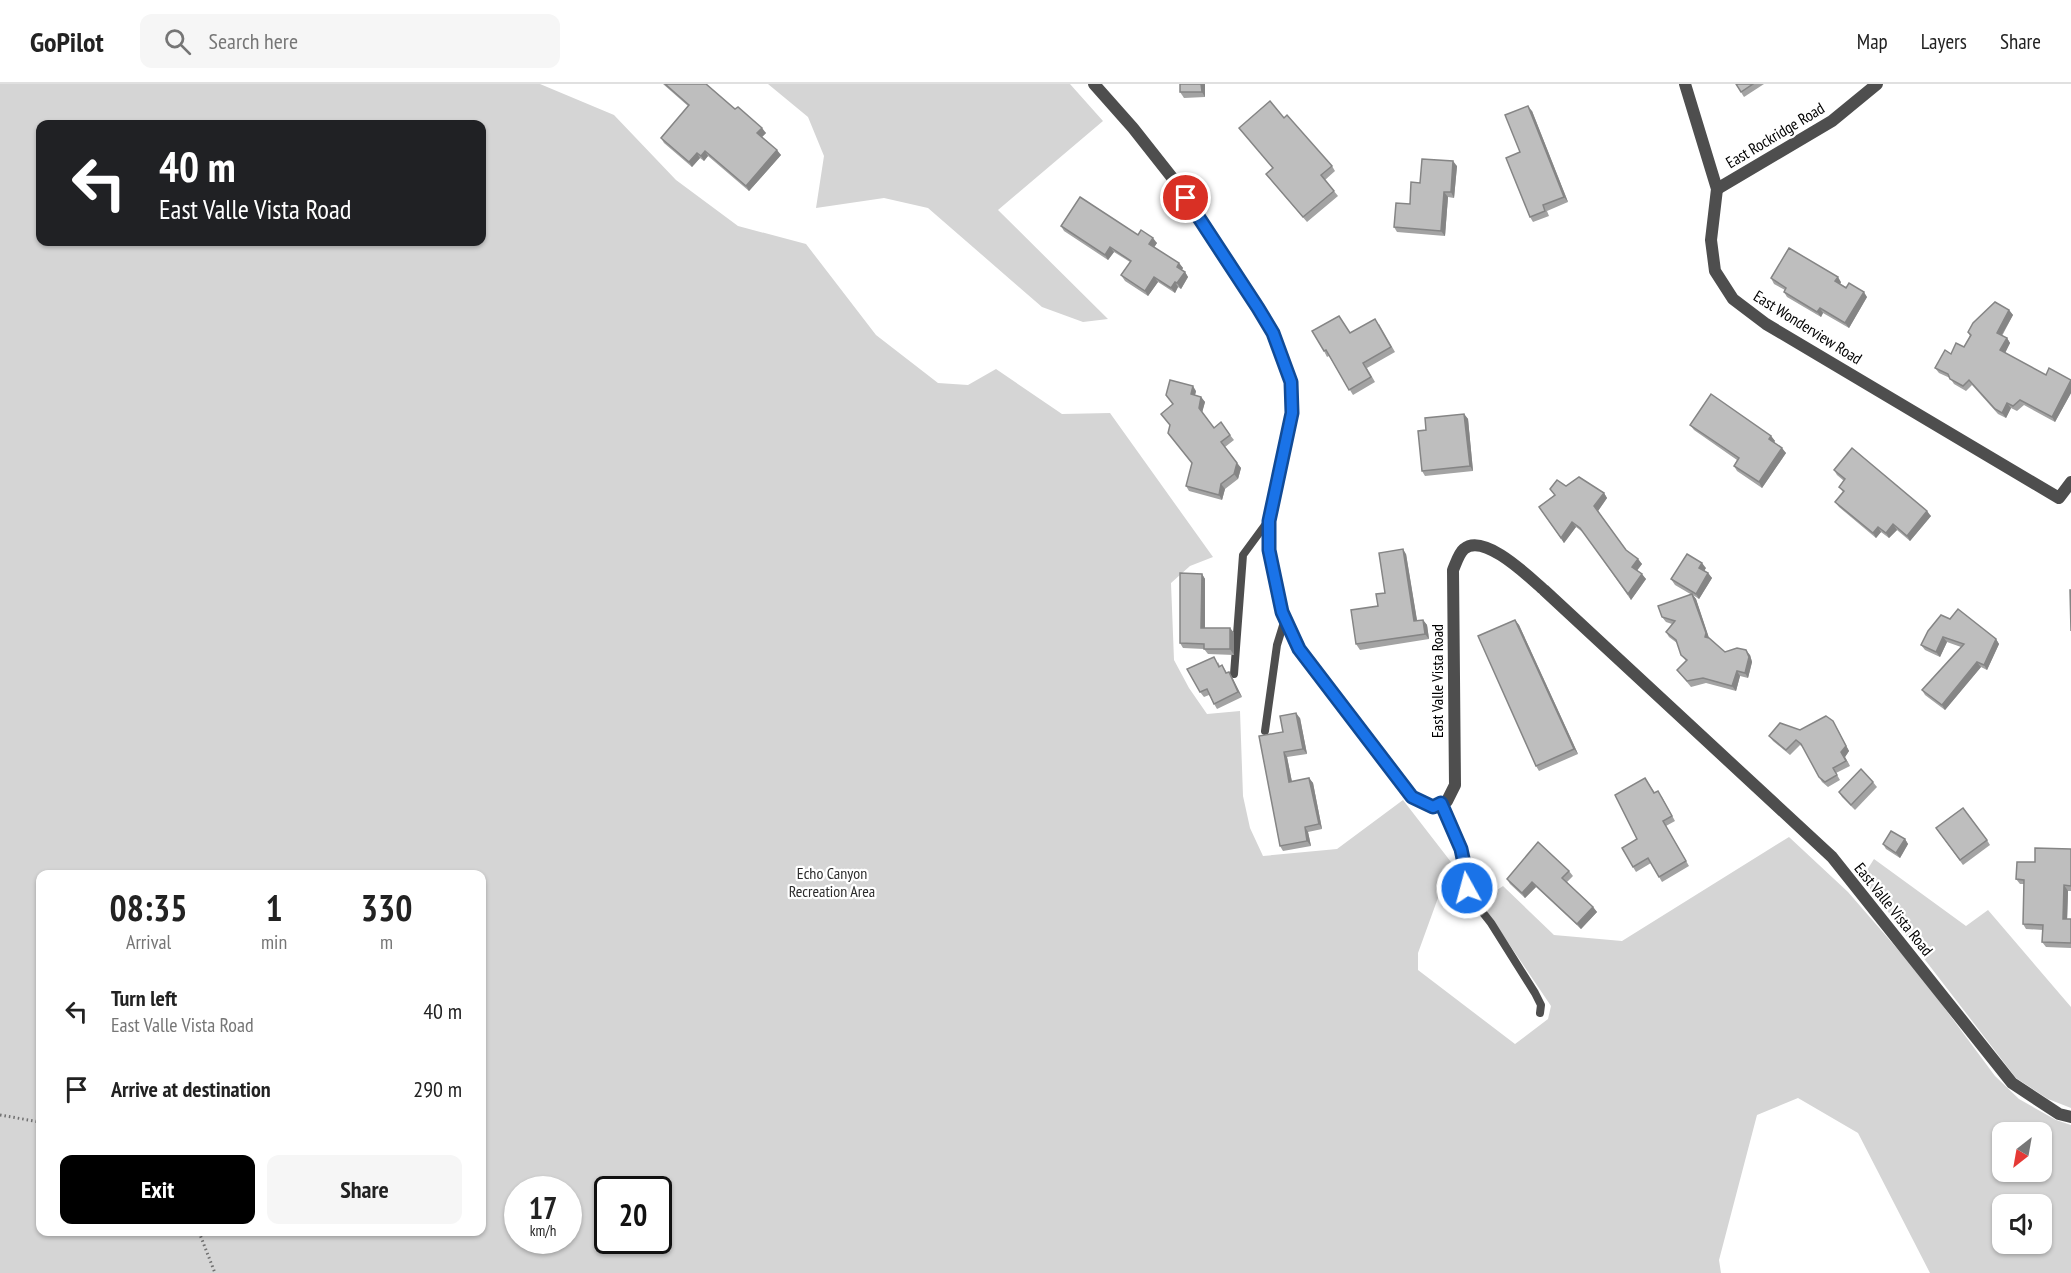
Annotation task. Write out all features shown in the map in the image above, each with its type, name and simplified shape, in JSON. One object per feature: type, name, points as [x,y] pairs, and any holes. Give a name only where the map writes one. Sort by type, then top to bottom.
[{"type":"street","points":[[1095,84],[1174,180],[1273,333],[1291,382],[1292,413],[1269,521],[1269,550],[1282,612],[1299,649],[1412,797],[1433,807],[1441,803]]},
{"type":"street","name":"East Wonderview Road","points":[[1685,84],[1717,189],[1711,240],[1715,271],[1733,299],[1766,324],[2059,498],[2071,482]]},
{"type":"street","name":"East Rockridge Road","points":[[1717,189],[1832,121],[1877,84]]},
{"type":"street","name":"East Valle Vista Road","points":[[1441,803],[1447,801],[1455,785],[1453,570],[1463,550],[1470,546],[1486,547],[1503,556],[1544,590],[1832,857],[2012,1083],[2059,1114],[2071,1117]]},
{"type":"lane","points":[[1234,674],[1243,555],[1269,521]]},
{"type":"lane","points":[[1264,731],[1277,645],[1285,619]]},
{"type":"lane","points":[[1441,803],[1461,849],[1469,895],[1491,923],[1535,993],[1541,1005],[1540,1013]]},
{"type":"path","points":[[0,1115],[36,1121]]},
{"type":"path","points":[[200,1236],[214,1273]]},
{"type":"green space","name":"Echo Canyon Recreation Area","points":[[0,84],[540,84],[614,115],[676,180],[738,226],[806,244],[876,335],[938,383],[968,385],[996,369],[1062,414],[1110,413],[1213,557],[1190,566],[1171,583],[1174,660],[1189,688],[1207,714],[1240,711],[1243,796],[1250,828],[1263,856],[1337,849],[1403,800],[1451,862],[1418,953],[1418,970],[1515,1044],[1548,1019],[1551,1006],[1480,901],[1503,886],[1554,935],[1622,941],[1789,837],[1848,892],[1920,975],[1995,1076],[2019,1099],[2056,1120],[2071,1125],[2071,1273],[1930,1273],[1858,1133],[1798,1098],[1757,1115],[1719,1260],[1721,1273],[0,1273]]},
{"type":"green space","points":[[768,84],[1070,84],[1103,121],[998,210],[1108,319],[1083,322],[1042,307],[928,208],[884,198],[816,208],[824,156],[808,117]]},
{"type":"green space","points":[[1874,859],[1966,926],[1988,910],[2071,1007],[2071,1108],[2048,1099],[2016,1078],[1862,878]]},
{"type":"building","points":[[665,84],[706,84],[762,128],[757,133],[777,150],[746,186],[705,151],[701,156],[697,153],[689,162],[661,138],[689,105]]},
{"type":"building","points":[[1180,84],[1201,84],[1202,92],[1180,92]]},
{"type":"building","points":[[1736,84],[1753,84],[1741,92]]},
{"type":"building","points":[[1270,101],[1284,118],[1287,115],[1332,166],[1321,175],[1334,191],[1303,217],[1266,174],[1273,168],[1239,128]]},
{"type":"building","points":[[1528,106],[1564,197],[1543,205],[1545,211],[1530,217],[1506,158],[1520,152],[1505,115]]},
{"type":"building","points":[[1422,159],[1453,161],[1451,192],[1444,192],[1441,231],[1394,227],[1396,203],[1410,204],[1411,182],[1420,183]]},
{"type":"building","points":[[1080,197],[1138,235],[1141,230],[1153,238],[1149,244],[1179,263],[1177,267],[1185,272],[1177,283],[1175,282],[1171,288],[1154,277],[1145,291],[1121,275],[1131,261],[1110,247],[1105,255],[1061,226]]},
{"type":"building","points":[[1789,248],[1838,277],[1835,281],[1846,288],[1849,283],[1864,292],[1845,323],[1820,308],[1817,312],[1784,292],[1786,288],[1771,278]]},
{"type":"building","points":[[1995,302],[2009,310],[1997,333],[2007,338],[2000,350],[2046,375],[2049,368],[2071,380],[2052,417],[2020,400],[2013,406],[2007,403],[2002,413],[1995,409],[1969,380],[1963,386],[1950,379],[1948,374],[1935,368],[1945,350],[1951,354],[1956,343],[1964,347],[1971,335],[1968,332],[1973,323]]},
{"type":"building","points":[[1339,316],[1350,333],[1375,319],[1391,347],[1363,363],[1371,377],[1349,390],[1312,331]]},
{"type":"building","points":[[1170,380],[1193,386],[1191,394],[1201,397],[1199,408],[1214,428],[1221,422],[1230,435],[1221,442],[1237,463],[1234,474],[1221,484],[1219,495],[1186,486],[1192,463],[1168,433],[1170,425],[1161,414],[1173,404],[1166,395]]},
{"type":"building","points":[[1711,394],[1771,436],[1769,439],[1782,448],[1759,482],[1734,466],[1739,458],[1690,425]]},
{"type":"building","points":[[1464,414],[1470,466],[1422,471],[1418,431],[1426,430],[1425,418]]},
{"type":"building","points":[[1852,448],[1927,511],[1907,536],[1893,524],[1886,533],[1878,527],[1873,533],[1835,502],[1844,491],[1839,487],[1845,479],[1834,470]]},
{"type":"building","points":[[1579,477],[1604,493],[1594,506],[1626,550],[1638,559],[1632,567],[1642,574],[1628,594],[1580,528],[1572,522],[1561,538],[1539,507],[1555,495],[1550,489],[1557,480],[1566,486]]},
{"type":"building","points":[[1403,549],[1414,621],[1423,620],[1425,634],[1356,644],[1351,610],[1378,606],[1376,594],[1385,593],[1379,553]]},
{"type":"building","points":[[1687,554],[1702,563],[1699,568],[1708,573],[1696,594],[1671,579]]},
{"type":"building","points":[[1180,573],[1202,574],[1201,628],[1230,628],[1230,649],[1204,649],[1204,644],[1180,643]]},
{"type":"building","points":[[1692,594],[1706,633],[1705,637],[1725,652],[1737,648],[1746,650],[1749,657],[1745,673],[1737,671],[1732,686],[1703,678],[1687,681],[1677,670],[1687,660],[1681,655],[1676,640],[1666,632],[1675,621],[1662,617],[1658,606]]},
{"type":"building","points":[[1958,609],[1996,639],[1984,665],[1977,662],[1942,705],[1922,690],[1964,644],[1943,637],[1936,652],[1921,645],[1928,631],[1941,615],[1950,619]]},
{"type":"building","points":[[1515,620],[1574,749],[1536,766],[1478,636]]},
{"type":"building","points":[[1214,657],[1219,667],[1222,665],[1226,673],[1229,672],[1238,692],[1214,704],[1207,689],[1200,692],[1187,669]]},
{"type":"building","points":[[1296,713],[1303,749],[1284,752],[1289,782],[1309,778],[1319,824],[1305,827],[1307,841],[1280,846],[1259,736],[1283,732],[1280,716]]},
{"type":"building","points":[[1826,716],[1833,721],[1846,746],[1841,752],[1846,761],[1833,768],[1837,775],[1825,782],[1819,777],[1801,744],[1796,740],[1786,750],[1769,736],[1780,723],[1800,730]]},
{"type":"building","points":[[1861,769],[1873,782],[1851,805],[1839,792]]},
{"type":"building","points":[[1645,778],[1654,793],[1658,791],[1672,816],[1663,821],[1686,861],[1659,877],[1648,858],[1633,867],[1622,848],[1637,839],[1615,795]]},
{"type":"building","points":[[1963,808],[1987,840],[1960,860],[1936,828]]},
{"type":"building","points":[[1891,831],[1905,839],[1896,853],[1883,844]]},
{"type":"building","points":[[1538,842],[1569,871],[1562,878],[1593,907],[1577,924],[1532,882],[1522,893],[1507,879]]},
{"type":"building","points":[[2035,848],[2071,849],[2071,886],[2064,885],[2063,919],[2071,919],[2071,943],[2042,942],[2043,925],[2023,924],[2024,880],[2016,879],[2017,862],[2035,862]]},
{"type":"route","points":[[1186,198],[1273,333],[1291,382],[1292,413],[1269,521],[1269,550],[1282,612],[1299,649],[1412,797],[1433,807],[1441,803],[1461,849],[1467,888]]}]
